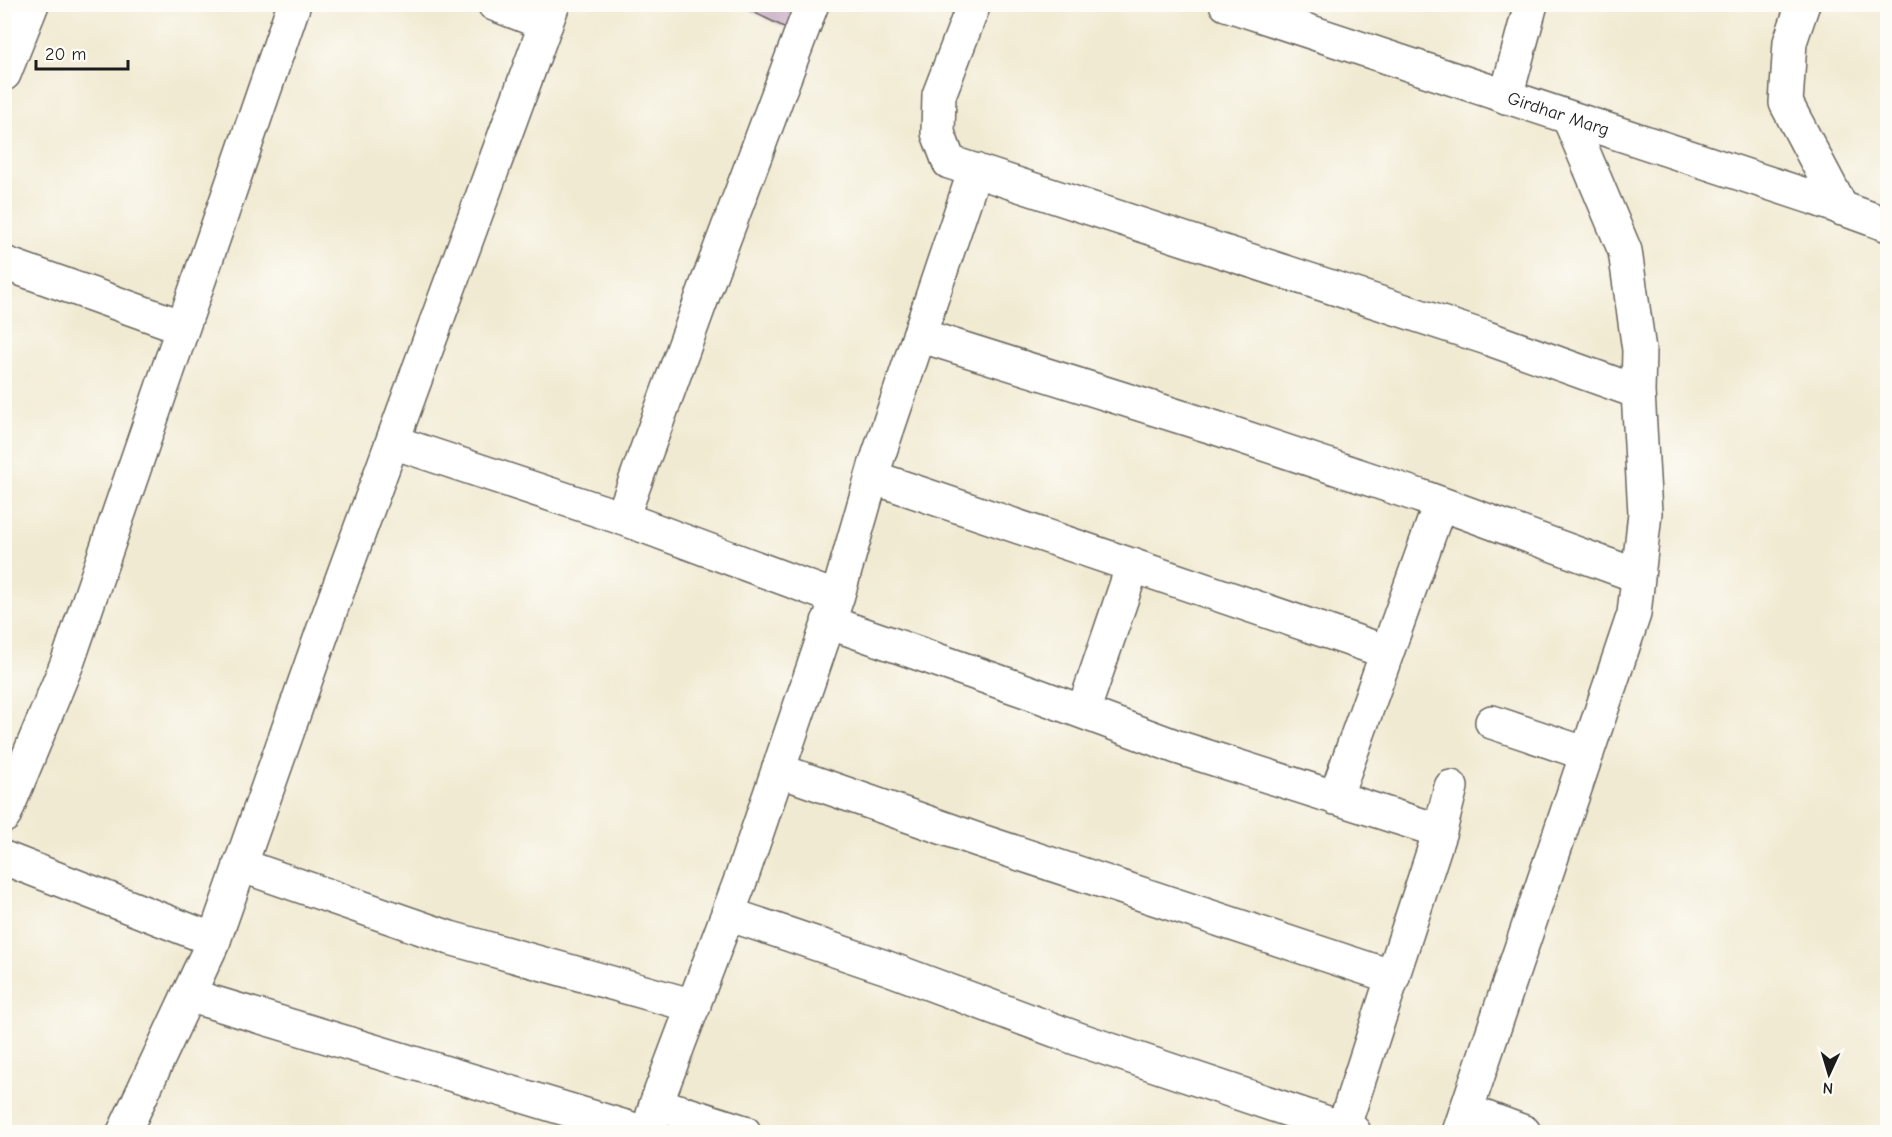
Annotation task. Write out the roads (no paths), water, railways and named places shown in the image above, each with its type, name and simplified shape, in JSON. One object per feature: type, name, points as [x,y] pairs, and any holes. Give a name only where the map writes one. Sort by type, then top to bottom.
[{"type":"street","points":[[6,64],[32,4]]},
{"type":"street","points":[[4,816],[68,661],[294,4]]},
{"type":"street","points":[[124,1132],[214,940],[320,639],[550,14],[495,4]]},
{"type":"street","points":[[622,518],[812,4]]},
{"type":"street","points":[[974,4],[939,95],[938,133],[949,162],[1487,338],[1638,392]]},
{"type":"street","name":"Girdhar Marg","points":[[1226,4],[1828,203],[1887,225]]},
{"type":"street","points":[[1506,97],[1531,4]]},
{"type":"street","points":[[1803,4],[1790,42],[1786,103],[1828,203]]},
{"type":"street","points":[[1524,1132],[1463,1122],[1634,614],[1645,513],[1638,392],[1639,350],[1624,251],[1569,118]]},
{"type":"street","points":[[648,1123],[728,914],[778,770],[832,610],[872,477],[975,170]]},
{"type":"street","points":[[4,263],[183,327]]},
{"type":"street","points":[[919,335],[1216,428],[1440,504],[1638,576]]},
{"type":"street","points":[[393,442],[622,518],[832,610],[1083,712],[1177,747],[1440,831]]},
{"type":"street","points":[[872,477],[1387,652]]},
{"type":"street","points":[[1335,798],[1440,504]]},
{"type":"street","points":[[1083,712],[1133,565]]},
{"type":"street","points":[[1492,723],[1587,754]]},
{"type":"street","points":[[778,770],[978,840],[1393,977]]},
{"type":"street","points":[[728,914],[885,967],[1081,1040],[1347,1131],[1440,831],[1451,787]]},
{"type":"street","points":[[4,858],[214,940]]},
{"type":"street","points":[[240,865],[450,938],[694,1006]]},
{"type":"street","points":[[188,995],[648,1123],[744,1132]]}]
